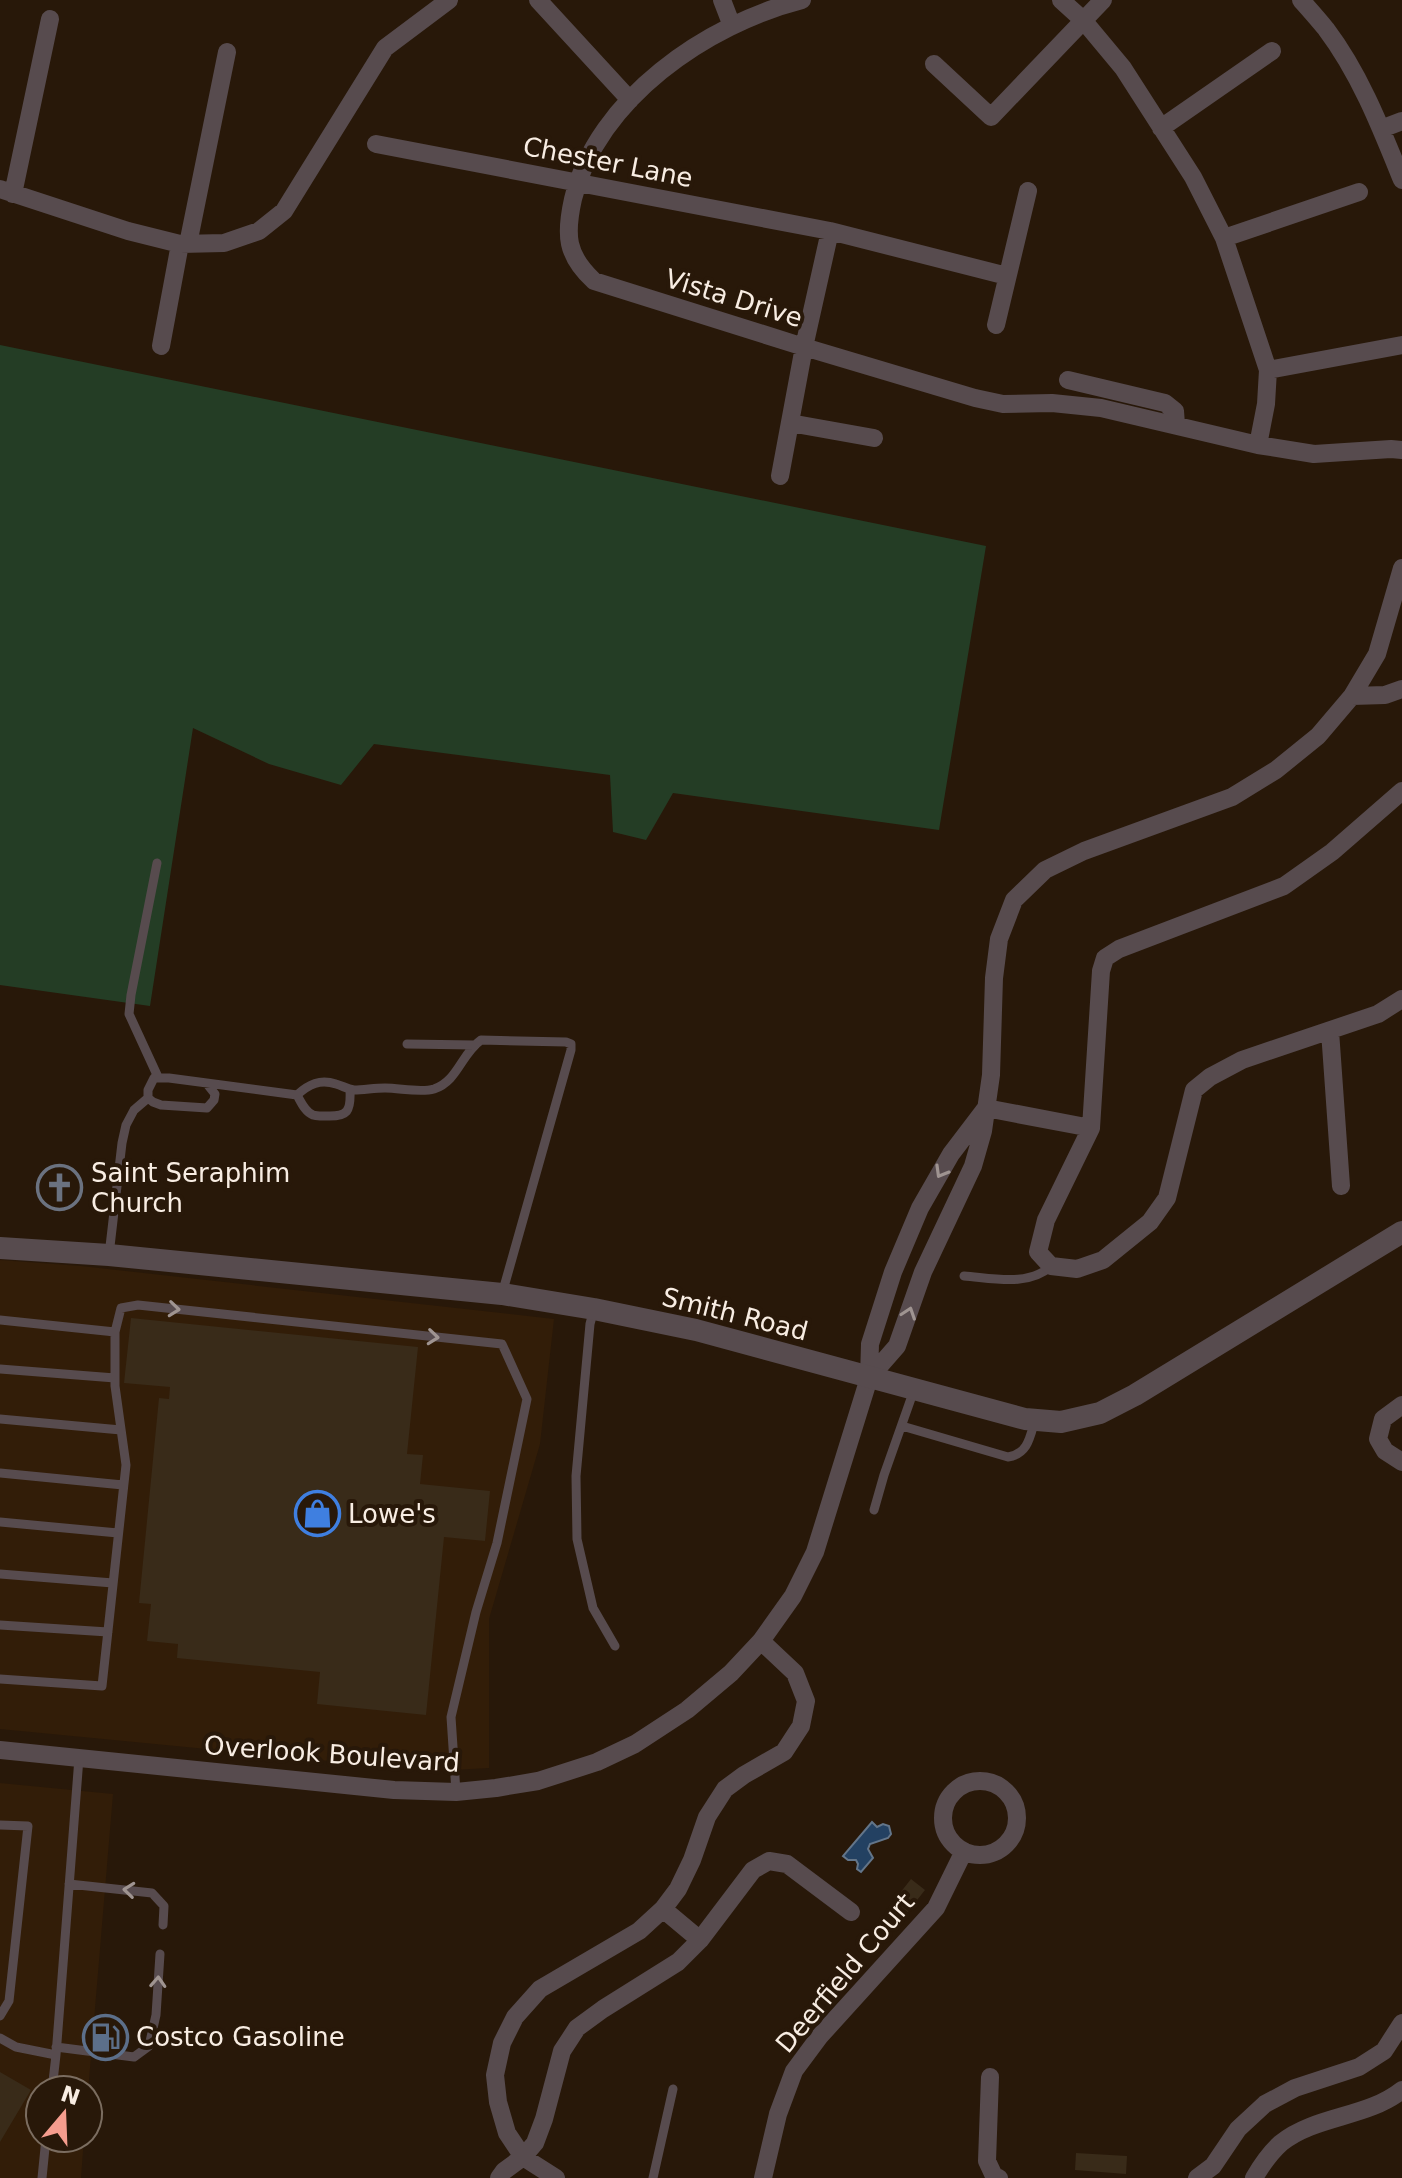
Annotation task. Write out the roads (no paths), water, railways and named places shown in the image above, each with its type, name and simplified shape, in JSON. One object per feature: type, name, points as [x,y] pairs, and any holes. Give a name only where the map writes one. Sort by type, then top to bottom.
[{"type":"street","points":[[50,19],[6,192],[128,231],[184,244],[224,243],[259,231],[284,211],[385,48],[427,6],[449,0]]},
{"type":"street","points":[[538,0],[630,100]]},
{"type":"street","points":[[722,0],[732,26]]},
{"type":"street","name":"Vista Drive","points":[[802,0],[732,26],[674,61],[630,100],[607,126],[590,151],[577,183],[568,220],[568,240],[580,269],[594,281],[804,347],[1003,404],[1052,403],[1101,408],[1258,445],[1314,454],[1402,450]]},
{"type":"street","points":[[1061,0],[1083,20],[1123,68],[1193,177],[1224,238],[1268,370],[1266,404],[1258,445]]},
{"type":"street","points":[[934,64],[991,117],[1103,0]]},
{"type":"street","points":[[1301,0],[1327,29],[1355,75],[1402,180]]},
{"type":"street","points":[[1161,128],[1272,51]]},
{"type":"street","points":[[161,346],[227,52]]},
{"type":"street","points":[[1381,129],[1402,121]]},
{"type":"street","name":"Chester Lane","points":[[376,144],[830,231],[1007,276]]},
{"type":"street","points":[[996,325],[1028,191]]},
{"type":"street","points":[[1224,238],[1359,192]]},
{"type":"street","points":[[780,476],[830,231]]},
{"type":"street","points":[[1268,370],[1402,345]]},
{"type":"street","points":[[1068,380],[1165,403],[1175,411],[1176,425]]},
{"type":"street","points":[[790,423],[874,438]]},
{"type":"street","points":[[869,1378],[897,1346],[923,1272],[973,1166],[983,1131],[991,1075],[994,978],[999,939],[1014,900],[1045,870],[1084,851],[1232,797],[1276,770],[1318,736],[1352,696],[1377,654],[1402,568]]},
{"type":"street","points":[[1352,696],[1385,695],[1402,689]]},
{"type":"street","points":[[1402,791],[1332,852],[1284,886],[1119,949],[1105,958],[1101,971],[1091,1128],[1046,1220],[1038,1252],[1051,1266],[1077,1269],[1103,1260],[1150,1222],[1167,1198],[1194,1090],[1210,1077],[1242,1060],[1378,1014],[1402,999]]},
{"type":"street","points":[[1330,1031],[1341,1186]]},
{"type":"street","points":[[986,1108],[1091,1128]]},
{"type":"street","points":[[869,1378],[870,1344],[893,1272],[920,1208],[951,1154],[986,1108]]},
{"type":"street","name":"Smith Road","points":[[0,1248],[109,1255],[502,1294],[594,1309],[696,1330],[1025,1419],[1061,1422],[1100,1413],[1135,1395],[1402,1232]]},
{"type":"street","name":"Overlook Boulevard","points":[[0,1750],[394,1790],[456,1792],[538,1781],[616,1754],[695,1705],[731,1673],[761,1641],[793,1596],[809,1567],[820,1537],[869,1378]]},
{"type":"street","points":[[1402,1405],[1383,1419],[1378,1439],[1385,1451],[1402,1462]]},
{"type":"street","points":[[556,2178],[523,2157],[507,2133],[498,2102],[495,2075],[502,2043],[515,2017],[540,1989],[639,1931],[663,1909],[678,1889],[707,1817],[725,1789],[784,1752],[801,1726],[806,1701],[795,1673],[761,1641]]},
{"type":"street","points":[[983,1781],[997,1785],[1016,1806],[1014,1834],[1005,1846],[992,1853],[978,1855],[964,1851],[952,1842],[945,1830],[943,1815],[947,1801],[956,1790],[968,1783],[983,1781]]},
{"type":"street","name":"Deerfield Court","points":[[763,2178],[778,2114],[794,2071],[820,2036],[936,1908],[964,1851]]},
{"type":"street","points":[[499,2178],[535,2143],[562,2051],[577,2028],[678,1962],[700,1940],[753,1870],[769,1861],[787,1864],[851,1912]]},
{"type":"street","points":[[663,1909],[700,1940]]},
{"type":"street","points":[[1197,2178],[1213,2166],[1238,2129],[1265,2104],[1295,2088],[1359,2067],[1384,2051],[1402,2023]]},
{"type":"street","points":[[990,2077],[987,2161],[994,2176],[999,2178]]},
{"type":"street","points":[[1254,2178],[1281,2143],[1309,2127],[1358,2112],[1402,2090]]},
{"type":"lane","points":[[157,863],[129,1014],[158,1077]]},
{"type":"lane","points":[[109,1255],[126,1125],[134,1110],[148,1098],[152,1080],[158,1077],[297,1095],[313,1083],[336,1084],[350,1090],[431,1090],[445,1084],[456,1073],[474,1045],[481,1040],[566,1042],[571,1044],[502,1294]]},
{"type":"lane","points":[[407,1044],[474,1045]]},
{"type":"lane","points":[[148,1098],[161,1105],[207,1108],[215,1094],[207,1084]]},
{"type":"lane","points":[[297,1095],[304,1109],[313,1115],[336,1116],[349,1109],[350,1090]]},
{"type":"lane","points":[[964,1276],[1025,1279],[1043,1273],[1051,1266]]},
{"type":"lane","points":[[0,1679],[102,1686],[126,1465],[115,1378],[115,1332],[121,1308],[138,1305],[502,1344],[527,1399],[497,1543],[476,1612],[451,1717],[456,1792]]},
{"type":"lane","points":[[594,1309],[576,1476],[577,1539],[593,1608],[615,1646]]},
{"type":"lane","points":[[0,1320],[115,1332]]},
{"type":"lane","points":[[0,1369],[115,1378]]},
{"type":"lane","points":[[874,1510],[914,1390]]},
{"type":"lane","points":[[0,1419],[121,1430]]},
{"type":"lane","points":[[902,1426],[1008,1457],[1017,1456],[1025,1450],[1035,1420]]},
{"type":"lane","points":[[0,1473],[123,1485]]},
{"type":"lane","points":[[0,1522],[118,1533]]},
{"type":"lane","points":[[0,1574],[113,1583]]},
{"type":"lane","points":[[0,1625],[108,1632]]},
{"type":"lane","points":[[54,2074],[79,1758]]},
{"type":"lane","points":[[0,1825],[28,1826],[9,2001],[0,2016]]},
{"type":"lane","points":[[69,1884],[152,1893],[164,1906],[163,1925]]},
{"type":"lane","points":[[0,2038],[16,2047],[134,2057],[149,2046],[156,2015],[160,1954]]},
{"type":"lane","points":[[653,2178],[673,2089]]},
{"type":"lane","points":[[42,2178],[44,2154]]},
{"type":"water","points":[[872,1822],[877,1827],[883,1824],[889,1826],[891,1834],[870,1844],[868,1849],[873,1858],[861,1872],[857,1869],[856,1860],[843,1856]]},
{"type":"place","name":"Saint Seraphim Church","points":[[60,1188]]},
{"type":"place","name":"Lowe's","points":[[317,1514]]},
{"type":"place","name":"Costco Gasoline","points":[[105,2037]]}]
